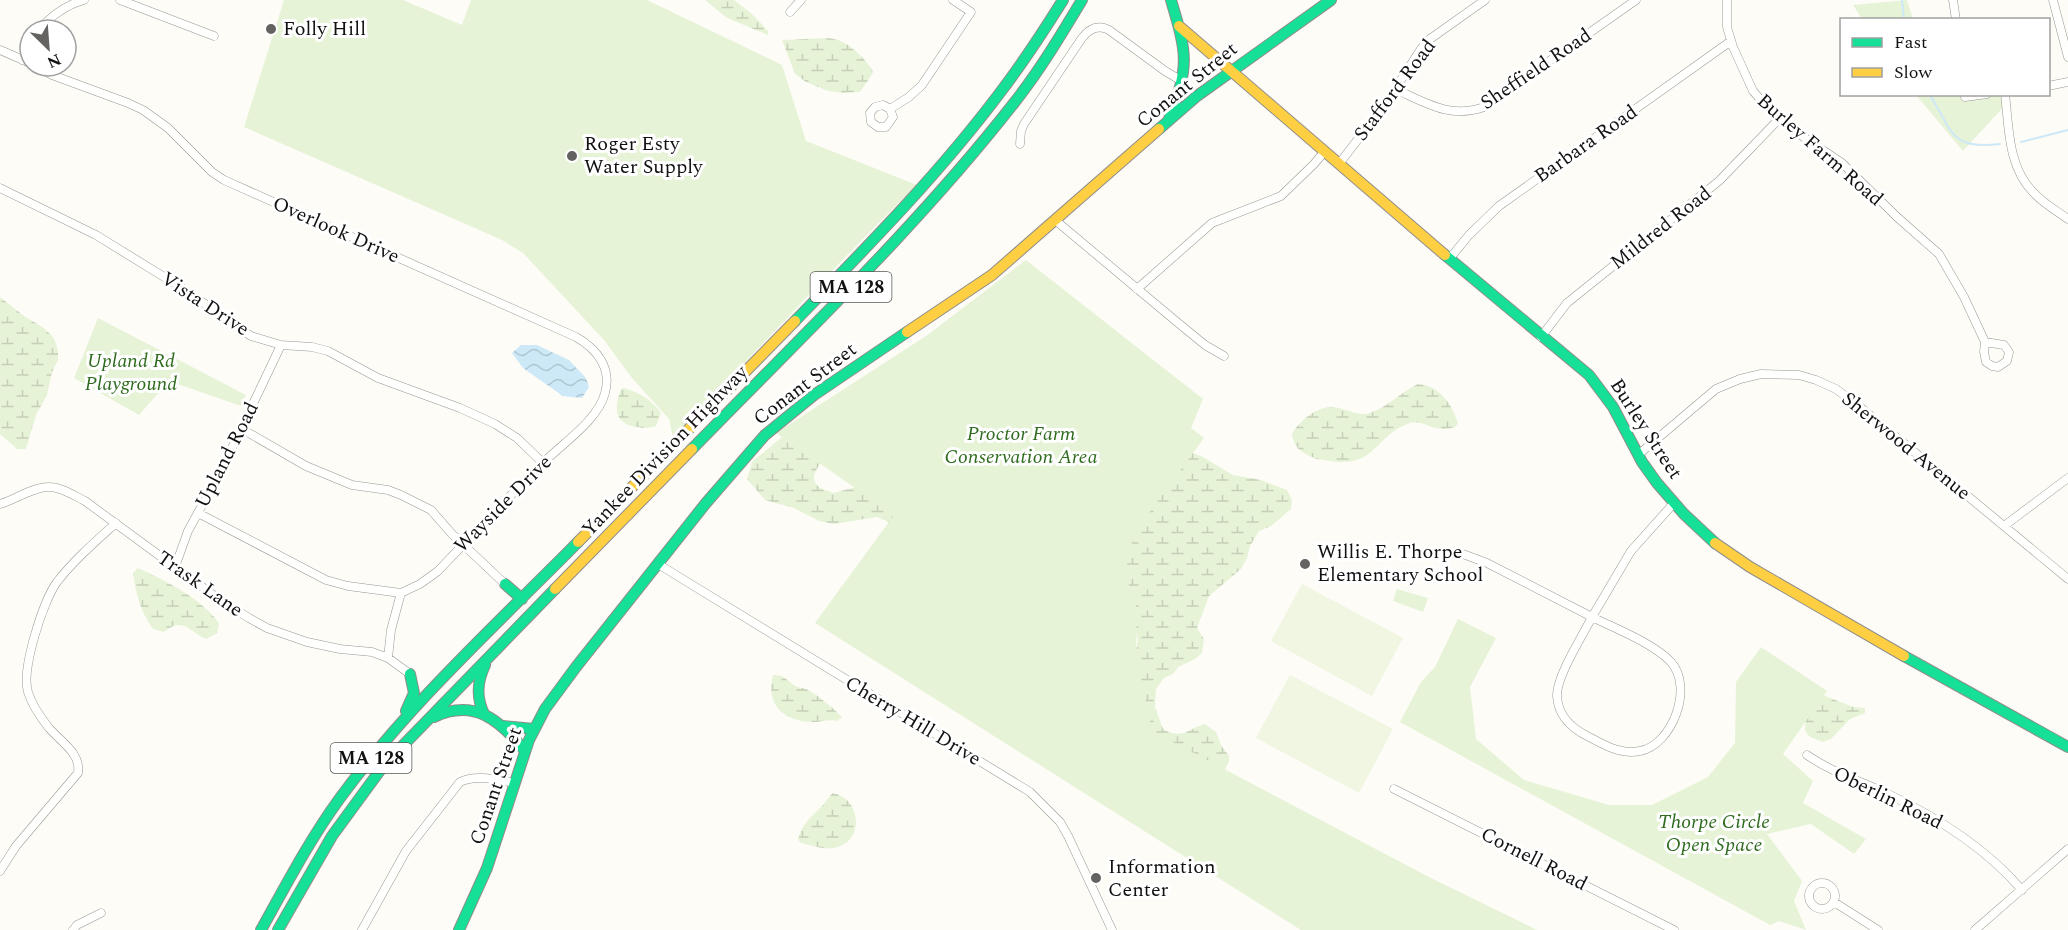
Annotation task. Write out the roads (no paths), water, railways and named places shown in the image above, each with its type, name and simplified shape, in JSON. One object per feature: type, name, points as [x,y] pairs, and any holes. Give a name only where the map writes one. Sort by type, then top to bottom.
[{"type":"main road","name":"Yankee Division Highway","points":[[261,930],[322,823],[355,778],[392,735],[465,656],[900,212],[991,105],[1025,60],[1063,0]]},
{"type":"main road","name":"Yankee Division Highway","points":[[278,930],[332,836],[384,765],[923,212],[1015,102],[1049,54],[1082,0]]},
{"type":"main road","points":[[1169,119],[1182,81],[1185,55],[1171,0]]},
{"type":"main road","name":"Conant Street","points":[[459,930],[487,868],[534,729],[565,681],[732,472],[785,417],[822,389],[984,281],[1022,251],[1197,96],[1331,0]]},
{"type":"main road","name":"Burley Street","points":[[1179,26],[1541,337],[1589,375],[1604,393],[1657,483],[1683,514],[1716,544],[1750,567],[2068,747]]},
{"type":"main road","points":[[505,584],[522,599]]},
{"type":"main road","points":[[484,714],[479,701],[478,685],[482,671],[491,655]]},
{"type":"main road","points":[[410,674],[419,678],[432,678],[465,656]]},
{"type":"main road","points":[[392,735],[414,695],[415,688],[410,674]]},
{"type":"main road","points":[[423,723],[438,714],[458,707],[484,714],[503,726],[525,751]]},
{"type":"main road","points":[[503,726],[534,729]]},
{"type":"street","points":[[51,18],[66,7],[84,0]]},
{"type":"street","points":[[120,0],[213,36]]},
{"type":"street","points":[[790,12],[801,0]]},
{"type":"street","points":[[890,109],[909,98],[922,85],[971,12],[953,0]]},
{"type":"street","name":"Stafford Road","points":[[1339,164],[1395,89],[1421,49],[1430,39],[1485,0]]},
{"type":"street","name":"Sheffield Road","points":[[1395,89],[1443,111],[1462,113],[1484,107],[1636,0]]},
{"type":"street","name":"Burley Farm Road","points":[[1727,0],[1727,27],[1742,72],[1753,91],[1766,106],[1802,136],[1842,163],[1938,254],[1964,297],[1985,342]]},
{"type":"street","points":[[1953,0],[1956,18]]},
{"type":"street","points":[[2053,0],[2068,57]]},
{"type":"street","points":[[1020,144],[1024,124],[1082,38],[1091,29],[1097,27],[1109,30],[1182,81]]},
{"type":"street","name":"Barbara Road","points":[[1450,258],[1469,235],[1499,206],[1731,41]]},
{"type":"street","points":[[0,50],[18,58]]},
{"type":"street","name":"Overlook Drive","points":[[60,78],[143,110],[168,128],[212,172],[224,180],[588,344],[605,366],[607,378],[600,406]]},
{"type":"street","points":[[2050,86],[2068,81]]},
{"type":"street","points":[[2005,96],[2013,157],[2020,176],[2033,193],[2068,219]]},
{"type":"street","name":"Mildred Road","points":[[1541,337],[1568,303],[1719,182],[1780,118]]},
{"type":"street","points":[[1137,289],[1212,223],[1281,196],[1324,152]]},
{"type":"street","name":"Vista Drive","points":[[0,188],[96,235],[182,288],[251,336],[281,345],[312,346],[328,351],[378,378],[460,408],[495,424],[517,438],[543,463]]},
{"type":"street","points":[[1055,220],[1206,345],[1224,356]]},
{"type":"street","name":"Upland Road","points":[[175,567],[188,531],[242,429],[281,345]]},
{"type":"street","name":"Sherwood Avenue","points":[[1638,454],[1716,389],[1740,379],[1761,374],[1799,375],[1836,389],[1860,407],[2068,579]]},
{"type":"street","name":"Wayside Drive","points":[[401,593],[428,579],[587,422],[600,406]]},
{"type":"street","points":[[242,429],[297,461],[334,477],[352,484],[388,490],[431,510],[505,584]]},
{"type":"street","points":[[2004,526],[2068,478]]},
{"type":"street","name":"Trask Lane","points":[[0,504],[51,486],[85,501],[235,610],[267,628],[307,642],[340,649],[372,652],[388,658],[410,674]]},
{"type":"street","points":[[1462,554],[1487,564],[1592,617],[1662,654],[1678,672],[1682,694],[1679,707],[1660,741],[1641,751],[1619,752],[1576,731],[1568,723],[1558,706],[1558,685],[1592,617],[1631,551],[1674,503]]},
{"type":"street","points":[[198,513],[326,580],[348,586],[401,593],[391,630],[388,658]]},
{"type":"street","points":[[0,871],[41,814],[78,772],[79,764],[73,753],[49,727],[28,692],[27,670],[42,612],[52,589],[69,567],[116,523]]},
{"type":"street","name":"Cherry Hill Drive","points":[[658,564],[1030,792],[1060,822],[1112,930]]},
{"type":"street","name":"Oberlin Road","points":[[1807,754],[1836,773],[1897,798],[1945,825],[1972,843],[2022,890]]},
{"type":"street","points":[[362,930],[406,851],[460,782],[468,778],[478,778],[515,783]]},
{"type":"street","name":"Cornell Road","points":[[1394,789],[1674,930]]},
{"type":"street","points":[[1975,930],[2068,849]]},
{"type":"street","points":[[1834,902],[1878,930]]},
{"type":"street","points":[[73,930],[77,925],[101,913]]},
{"type":"water","points":[[521,345],[537,345],[569,360],[586,378],[589,387],[582,398],[563,396],[523,368],[512,353]]},
{"type":"waterway","points":[[1902,0],[1904,18]]},
{"type":"waterway","points":[[1930,96],[1949,128],[1961,141],[1970,144],[2000,144]]},
{"type":"waterway","points":[[2021,142],[2068,130]]},
{"type":"place","name":"Folly Hill","points":[[271,29]]},
{"type":"place","name":"Roger Esty Water Supply","points":[[572,156]]},
{"type":"place","name":"Willis E. Thorpe Elementary School","points":[[1305,564]]},
{"type":"place","name":"Information Center","points":[[1096,878]]},
{"type":"park label","name":"Upland Rd Playground","points":[[131,372]]},
{"type":"park label","name":"Proctor Farm Conservation Area","points":[[1021,446]]},
{"type":"park label","name":"Thorpe Circle Open Space","points":[[1714,834]]}]
